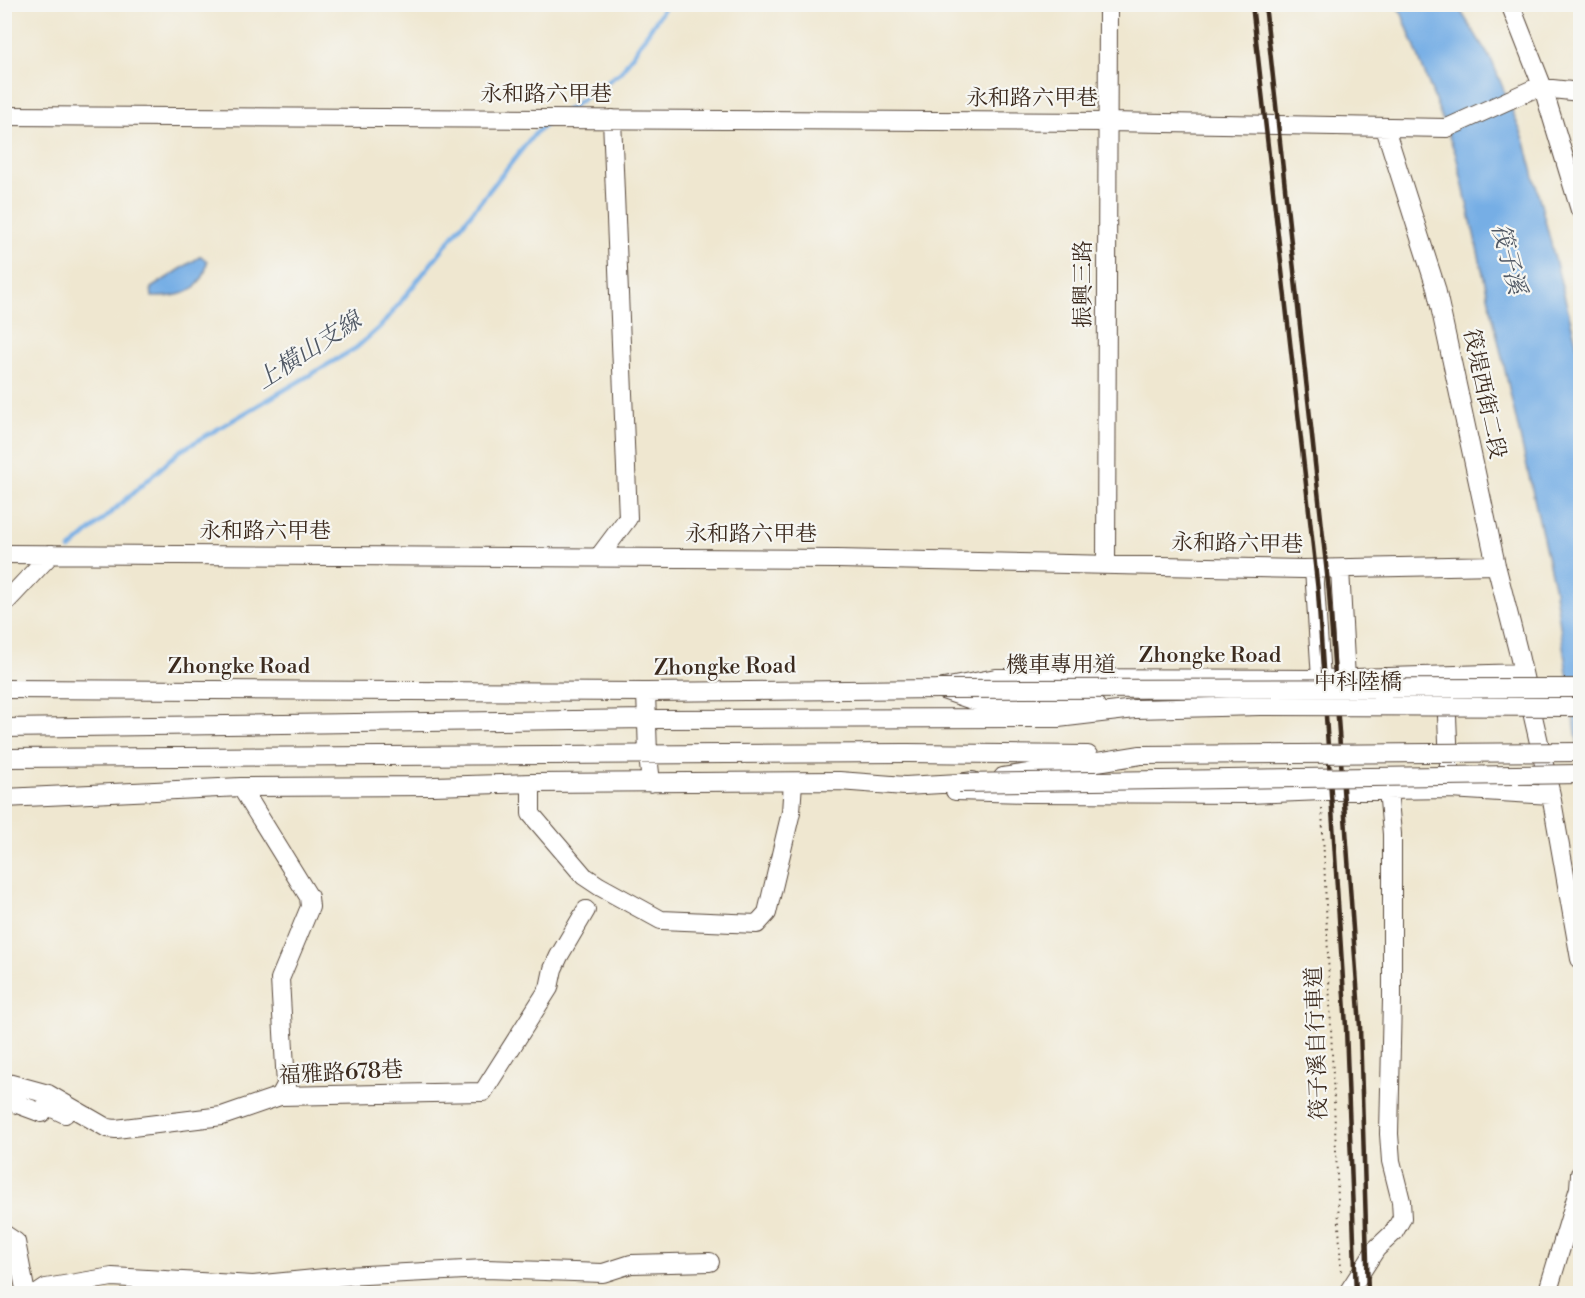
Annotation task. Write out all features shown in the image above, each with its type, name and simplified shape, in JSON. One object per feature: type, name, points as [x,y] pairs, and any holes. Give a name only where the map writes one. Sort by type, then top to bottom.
[{"type":"street","name":"振興三路","points":[[1106,565],[1108,4]]},
{"type":"street","points":[[1510,4],[1537,89],[1581,210]]},
{"type":"street","name":"永和路六甲巷","points":[[4,116],[1108,122],[1447,128],[1537,89]]},
{"type":"street","points":[[1537,89],[1581,92]]},
{"type":"street","points":[[598,558],[628,518],[612,118]]},
{"type":"street","name":"筏堤西街二段","points":[[1384,128],[1436,288],[1496,565],[1551,795],[1581,959]]},
{"type":"street","name":"永和路六甲巷","points":[[4,554],[837,559],[1314,569],[1496,565]]},
{"type":"street","points":[[4,604],[51,554]]},
{"type":"street","points":[[1340,568],[1346,679]]},
{"type":"street","points":[[1314,569],[1321,679]]},
{"type":"street","name":"Zhongke Road","points":[[4,689],[646,692],[938,689],[996,678],[1346,679],[1523,674]]},
{"type":"street","points":[[1445,675],[1450,789]]},
{"type":"street","name":"機車專用道","points":[[938,689],[1581,688]]},
{"type":"street","points":[[938,689],[972,700],[1135,709]]},
{"type":"street","points":[[646,692],[651,783]]},
{"type":"street","name":"中科陸橋","points":[[1135,709],[1260,706],[1581,707]]},
{"type":"street","points":[[4,728],[648,719],[1058,718],[1135,709]]},
{"type":"street","points":[[4,758],[1581,752]]},
{"type":"street","points":[[959,783],[1141,755]]},
{"type":"street","points":[[905,786],[959,783],[1581,774]]},
{"type":"street","points":[[4,798],[241,787],[839,781],[961,792],[1251,794],[1450,789],[1551,795]]},
{"type":"street","points":[[531,783],[531,814],[584,876],[599,886],[661,920],[757,924],[767,913],[791,812],[794,782]]},
{"type":"street","points":[[241,787],[309,897],[310,907],[280,979],[286,1085],[280,1096]]},
{"type":"street","points":[[1344,1288],[1376,1249],[1394,1232],[1402,1218],[1401,1201],[1391,1161],[1389,1134],[1392,834],[1388,789]]},
{"type":"street","name":"福雅路678巷","points":[[4,1082],[48,1094],[107,1128],[116,1130],[222,1116],[280,1096],[483,1092],[549,988],[553,969],[559,956],[586,910]]},
{"type":"street","points":[[4,1099],[42,1113],[46,1105],[109,1135],[127,1139],[146,1137]]},
{"type":"street","points":[[1547,1293],[1579,1188],[1581,1174]]},
{"type":"street","points":[[4,1234],[16,1242],[27,1293]]},
{"type":"street","points":[[37,1293],[46,1288],[112,1277],[253,1285],[346,1276],[485,1269],[603,1272],[632,1264],[710,1262]]},
{"type":"path","name":"筏子溪自行車道","points":[[1322,791],[1344,1288]]},
{"type":"water","name":"筏子溪","points":[[1396,5],[1457,5],[1492,61],[1525,142],[1580,357],[1580,759],[1554,586],[1456,155],[1402,14]]},
{"type":"water","points":[[201,256],[207,261],[205,271],[196,286],[181,294],[152,297],[151,288]]},
{"type":"waterway","name":"上橫山支線","points":[[563,113],[621,72],[667,4]]},
{"type":"waterway","name":"上橫山支線","points":[[70,549],[180,451],[356,348],[383,324],[535,133],[546,125]]},
{"type":"railway","points":[[1252,4],[1318,591],[1346,1027],[1356,1294]]},
{"type":"railway","points":[[1265,4],[1329,592],[1360,1027],[1368,1294]]}]
